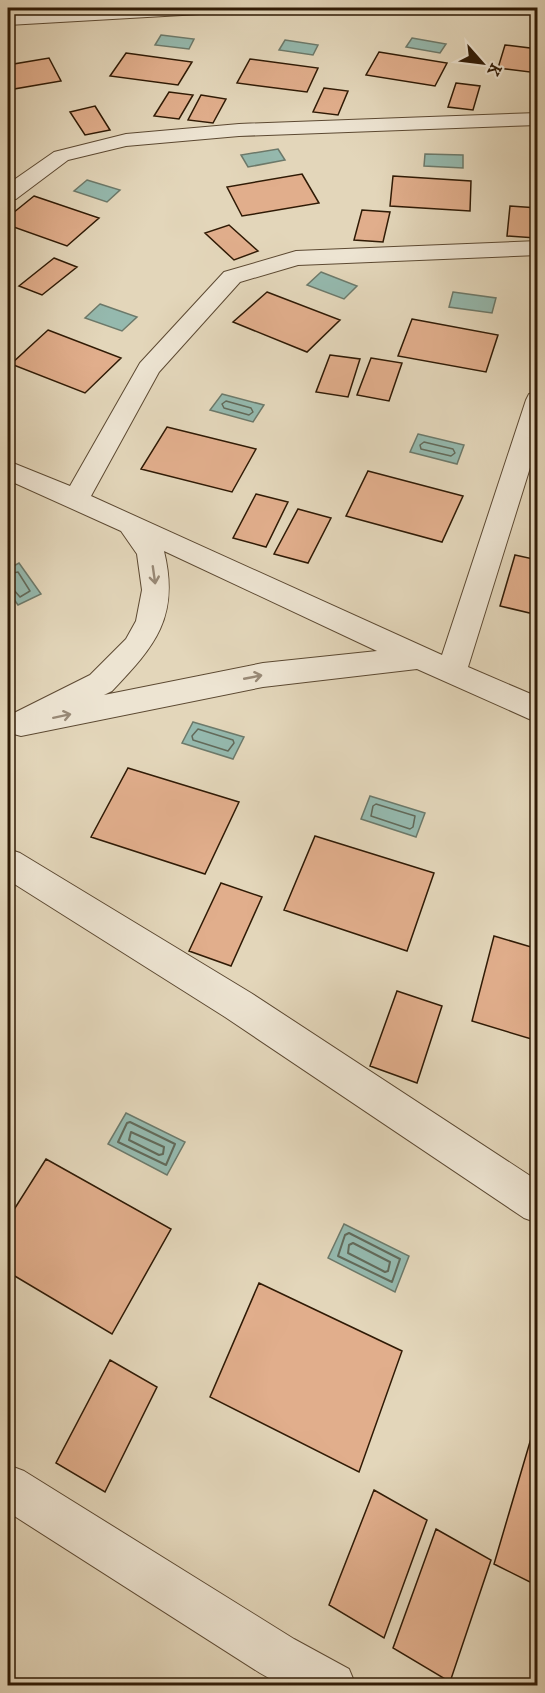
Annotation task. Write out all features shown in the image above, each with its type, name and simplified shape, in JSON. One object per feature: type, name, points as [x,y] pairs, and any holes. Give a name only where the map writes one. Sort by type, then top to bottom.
[{"type":"street","points":[[8,20],[217,8]]},
{"type":"street","points":[[8,194],[60,156],[126,140],[239,130],[537,119]]},
{"type":"street","points":[[76,499],[149,368],[232,277],[296,258],[537,248]]},
{"type":"street","points":[[451,673],[537,400]]},
{"type":"street","points":[[8,470],[130,523],[417,658],[537,711]]},
{"type":"street","points":[[14,726],[101,683],[136,647],[150,621],[156,590],[151,552],[130,523]]},
{"type":"street","points":[[14,726],[263,675],[417,658]]},
{"type":"street","points":[[8,862],[238,1005],[537,1204]]},
{"type":"street","points":[[8,1487],[277,1656],[333,1686]]},
{"type":"water","points":[[161,35],[194,39],[189,49],[155,45]]},
{"type":"water","points":[[412,38],[446,44],[440,53],[406,47]]},
{"type":"water","points":[[285,40],[318,45],[313,55],[279,50]]},
{"type":"water","points":[[278,149],[285,160],[248,167],[241,155]]},
{"type":"water","points":[[425,154],[463,155],[463,168],[424,166]]},
{"type":"water","points":[[87,180],[120,190],[107,202],[74,191]]},
{"type":"water","points":[[321,272],[357,286],[344,299],[307,285]]},
{"type":"water","points":[[453,292],[496,298],[492,313],[449,307]]},
{"type":"water","points":[[100,304],[137,317],[122,331],[85,318]]},
{"type":"water","points":[[222,394],[264,405],[253,422],[210,410]]},
{"type":"water","points":[[418,434],[464,445],[457,464],[410,452]]},
{"type":"water","points":[[19,563],[41,594],[18,605],[8,591],[8,569]]},
{"type":"water","points":[[193,722],[244,737],[233,759],[182,743]]},
{"type":"water","points":[[370,796],[425,813],[416,837],[361,819]]},
{"type":"water","points":[[126,1113],[185,1142],[167,1175],[108,1144]]},
{"type":"water","points":[[344,1224],[409,1256],[395,1292],[328,1258]]},
{"type":"building","points":[[505,45],[538,49],[538,73],[498,68]]},
{"type":"building","points":[[379,52],[447,63],[435,86],[366,75]]},
{"type":"building","points":[[126,53],[192,62],[178,85],[110,76]]},
{"type":"building","points":[[49,58],[61,81],[8,90],[8,65]]},
{"type":"building","points":[[250,59],[318,68],[307,92],[237,83]]},
{"type":"building","points":[[456,83],[480,86],[473,110],[448,107]]},
{"type":"building","points":[[324,88],[348,91],[338,115],[313,112]]},
{"type":"building","points":[[169,92],[193,95],[179,119],[154,116]]},
{"type":"building","points":[[201,95],[226,99],[213,123],[188,120]]},
{"type":"building","points":[[95,106],[110,130],[85,135],[70,112]]},
{"type":"building","points":[[302,174],[319,203],[242,216],[227,187]]},
{"type":"building","points":[[393,176],[471,181],[470,211],[390,206]]},
{"type":"building","points":[[34,196],[99,218],[67,246],[8,225],[8,217]]},
{"type":"building","points":[[510,206],[538,208],[536,238],[507,236]]},
{"type":"building","points":[[362,210],[390,212],[383,242],[354,240]]},
{"type":"building","points":[[229,225],[258,251],[234,260],[205,233]]},
{"type":"building","points":[[54,258],[77,267],[42,295],[19,286]]},
{"type":"building","points":[[267,292],[340,320],[307,352],[233,322]]},
{"type":"building","points":[[412,319],[498,335],[486,372],[398,356]]},
{"type":"building","points":[[48,330],[121,358],[85,393],[11,364]]},
{"type":"building","points":[[330,355],[360,359],[348,397],[316,392]]},
{"type":"building","points":[[371,358],[402,363],[389,401],[357,395]]},
{"type":"building","points":[[167,427],[256,449],[232,492],[141,469]]},
{"type":"building","points":[[368,471],[463,496],[442,542],[346,516]]},
{"type":"building","points":[[256,494],[288,502],[266,547],[233,538]]},
{"type":"building","points":[[298,509],[331,518],[308,563],[274,554]]},
{"type":"building","points":[[515,555],[538,560],[538,615],[500,606]]},
{"type":"building","points":[[128,768],[239,802],[205,874],[91,837]]},
{"type":"building","points":[[315,836],[434,873],[407,951],[284,910]]},
{"type":"building","points":[[221,883],[262,897],[231,966],[189,951]]},
{"type":"building","points":[[494,936],[538,949],[538,1041],[472,1021]]},
{"type":"building","points":[[397,991],[442,1006],[417,1083],[370,1066]]},
{"type":"building","points":[[46,1159],[171,1229],[112,1334],[8,1272],[8,1219]]},
{"type":"building","points":[[259,1283],[402,1351],[359,1472],[210,1397]]},
{"type":"building","points":[[110,1360],[157,1387],[105,1492],[56,1463]]},
{"type":"building","points":[[532,1435],[538,1438],[538,1586],[494,1564]]},
{"type":"building","points":[[374,1490],[427,1520],[384,1638],[329,1605]]},
{"type":"building","points":[[436,1529],[491,1560],[450,1682],[393,1648]]}]
